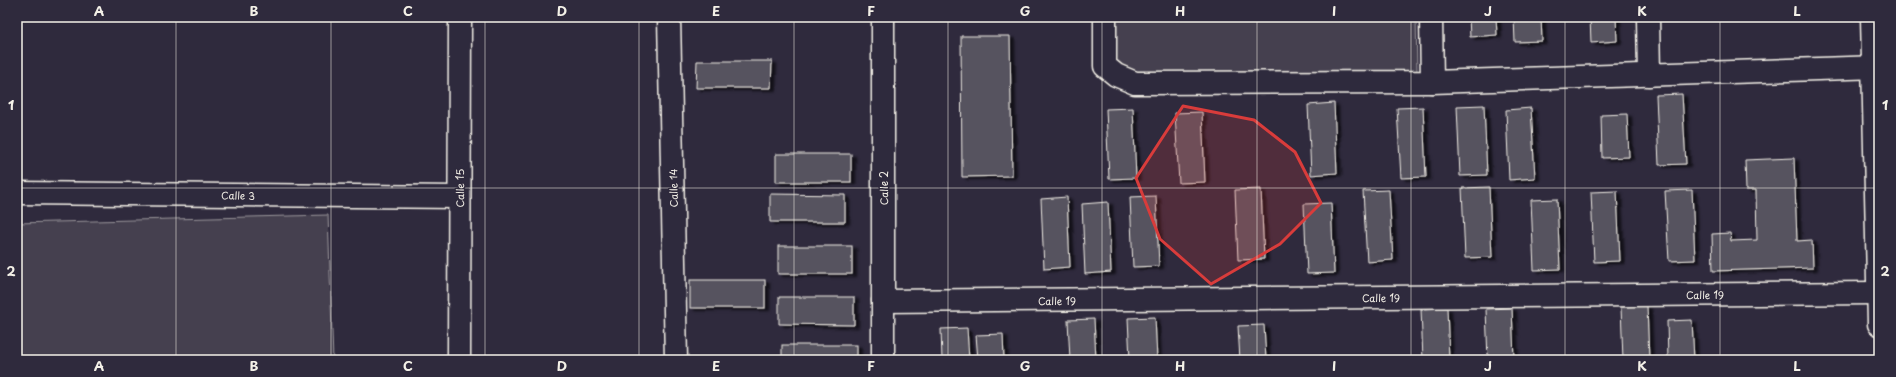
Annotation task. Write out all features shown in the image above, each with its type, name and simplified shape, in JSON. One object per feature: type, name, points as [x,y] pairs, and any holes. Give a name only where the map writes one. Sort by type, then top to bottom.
[{"type":"street","name":"Calle 15","points":[[458,360],[460,17]]},
{"type":"street","name":"Calle 14","points":[[669,17],[676,360]]},
{"type":"street","name":"Calle 2","points":[[883,360],[884,17]]},
{"type":"street","points":[[1105,17],[1105,66],[1116,75],[1135,83],[1432,82],[1876,67]]},
{"type":"street","points":[[1431,17],[1432,82]]},
{"type":"street","points":[[1648,17],[1649,75]]},
{"type":"street","points":[[1872,17],[1876,67],[1879,324]]},
{"type":"street","name":"Calle 3","points":[[17,193],[459,197]]},
{"type":"street","name":"Calle 19","points":[[883,301],[1878,293]]},
{"type":"highlighted area","points":[[1183,106],[1254,120],[1295,152],[1321,203],[1280,244],[1211,284],[1160,239],[1136,178]]},
{"type":"shaded area","points":[[1112,17],[1416,17],[1417,72],[1137,75],[1122,68],[1113,60]]},
{"type":"shaded area","points":[[328,215],[333,360],[17,360],[17,223]]},
{"type":"building","points":[[1469,17],[1496,17],[1497,35],[1470,37]]},
{"type":"building","points":[[1514,17],[1541,17],[1542,41],[1515,42]]},
{"type":"building","points":[[1590,17],[1616,17],[1617,41],[1591,43]]},
{"type":"building","points":[[961,36],[1010,36],[1012,176],[962,177]]},
{"type":"building","points":[[697,61],[772,61],[771,88],[696,88]]},
{"type":"building","points":[[1682,94],[1686,164],[1659,165],[1656,95]]},
{"type":"building","points":[[1334,103],[1337,173],[1311,175],[1308,105]]},
{"type":"building","points":[[1484,105],[1487,175],[1460,176],[1457,106]]},
{"type":"building","points":[[1423,107],[1426,177],[1401,178],[1397,108]]},
{"type":"building","points":[[1133,108],[1136,178],[1109,179],[1106,109]]},
{"type":"building","points":[[1531,108],[1535,178],[1509,180],[1506,110]]},
{"type":"building","points":[[1202,112],[1205,182],[1179,183],[1175,113]]},
{"type":"building","points":[[1627,114],[1629,157],[1602,158],[1601,115]]},
{"type":"building","points":[[776,154],[851,154],[851,182],[776,182]]},
{"type":"building","points":[[1794,158],[1797,241],[1812,240],[1813,268],[1713,271],[1712,234],[1730,233],[1731,241],[1757,240],[1756,190],[1746,190],[1745,160]]},
{"type":"building","points":[[1489,187],[1492,257],[1465,258],[1462,188]]},
{"type":"building","points":[[1261,189],[1264,259],[1238,260],[1235,190]]},
{"type":"building","points":[[1389,190],[1393,260],[1367,262],[1363,191]]},
{"type":"building","points":[[1692,190],[1695,260],[1669,261],[1665,191]]},
{"type":"building","points":[[1617,191],[1620,261],[1594,262],[1591,192]]},
{"type":"building","points":[[770,194],[845,195],[845,222],[770,222]]},
{"type":"building","points":[[1156,196],[1159,266],[1133,267],[1130,197]]},
{"type":"building","points":[[1067,197],[1070,267],[1044,269],[1041,199]]},
{"type":"building","points":[[1557,199],[1560,269],[1534,270],[1531,200]]},
{"type":"building","points":[[1108,202],[1111,272],[1085,274],[1082,204]]},
{"type":"building","points":[[1331,203],[1334,273],[1307,274],[1304,204]]},
{"type":"building","points":[[778,246],[852,246],[852,274],[778,274]]},
{"type":"building","points":[[690,280],[765,280],[765,308],[690,308]]},
{"type":"building","points":[[779,297],[854,297],[854,325],[779,324]]},
{"type":"building","points":[[1647,306],[1649,360],[1623,360],[1621,307]]},
{"type":"building","points":[[1447,308],[1449,360],[1423,360],[1421,309]]},
{"type":"building","points":[[1512,308],[1514,360],[1488,360],[1486,309]]},
{"type":"building","points":[[1155,317],[1157,360],[1130,360],[1128,318]]},
{"type":"building","points":[[1094,319],[1096,360],[1070,360],[1068,320]]},
{"type":"building","points":[[1692,320],[1694,360],[1668,360],[1667,321]]},
{"type":"building","points":[[1264,325],[1266,360],[1240,360],[1238,326]]},
{"type":"building","points":[[967,328],[969,360],[942,360],[941,329]]},
{"type":"building","points":[[1003,334],[1004,360],[978,360],[976,335]]},
{"type":"building","points":[[782,345],[857,345],[857,360],[782,360]]}]
